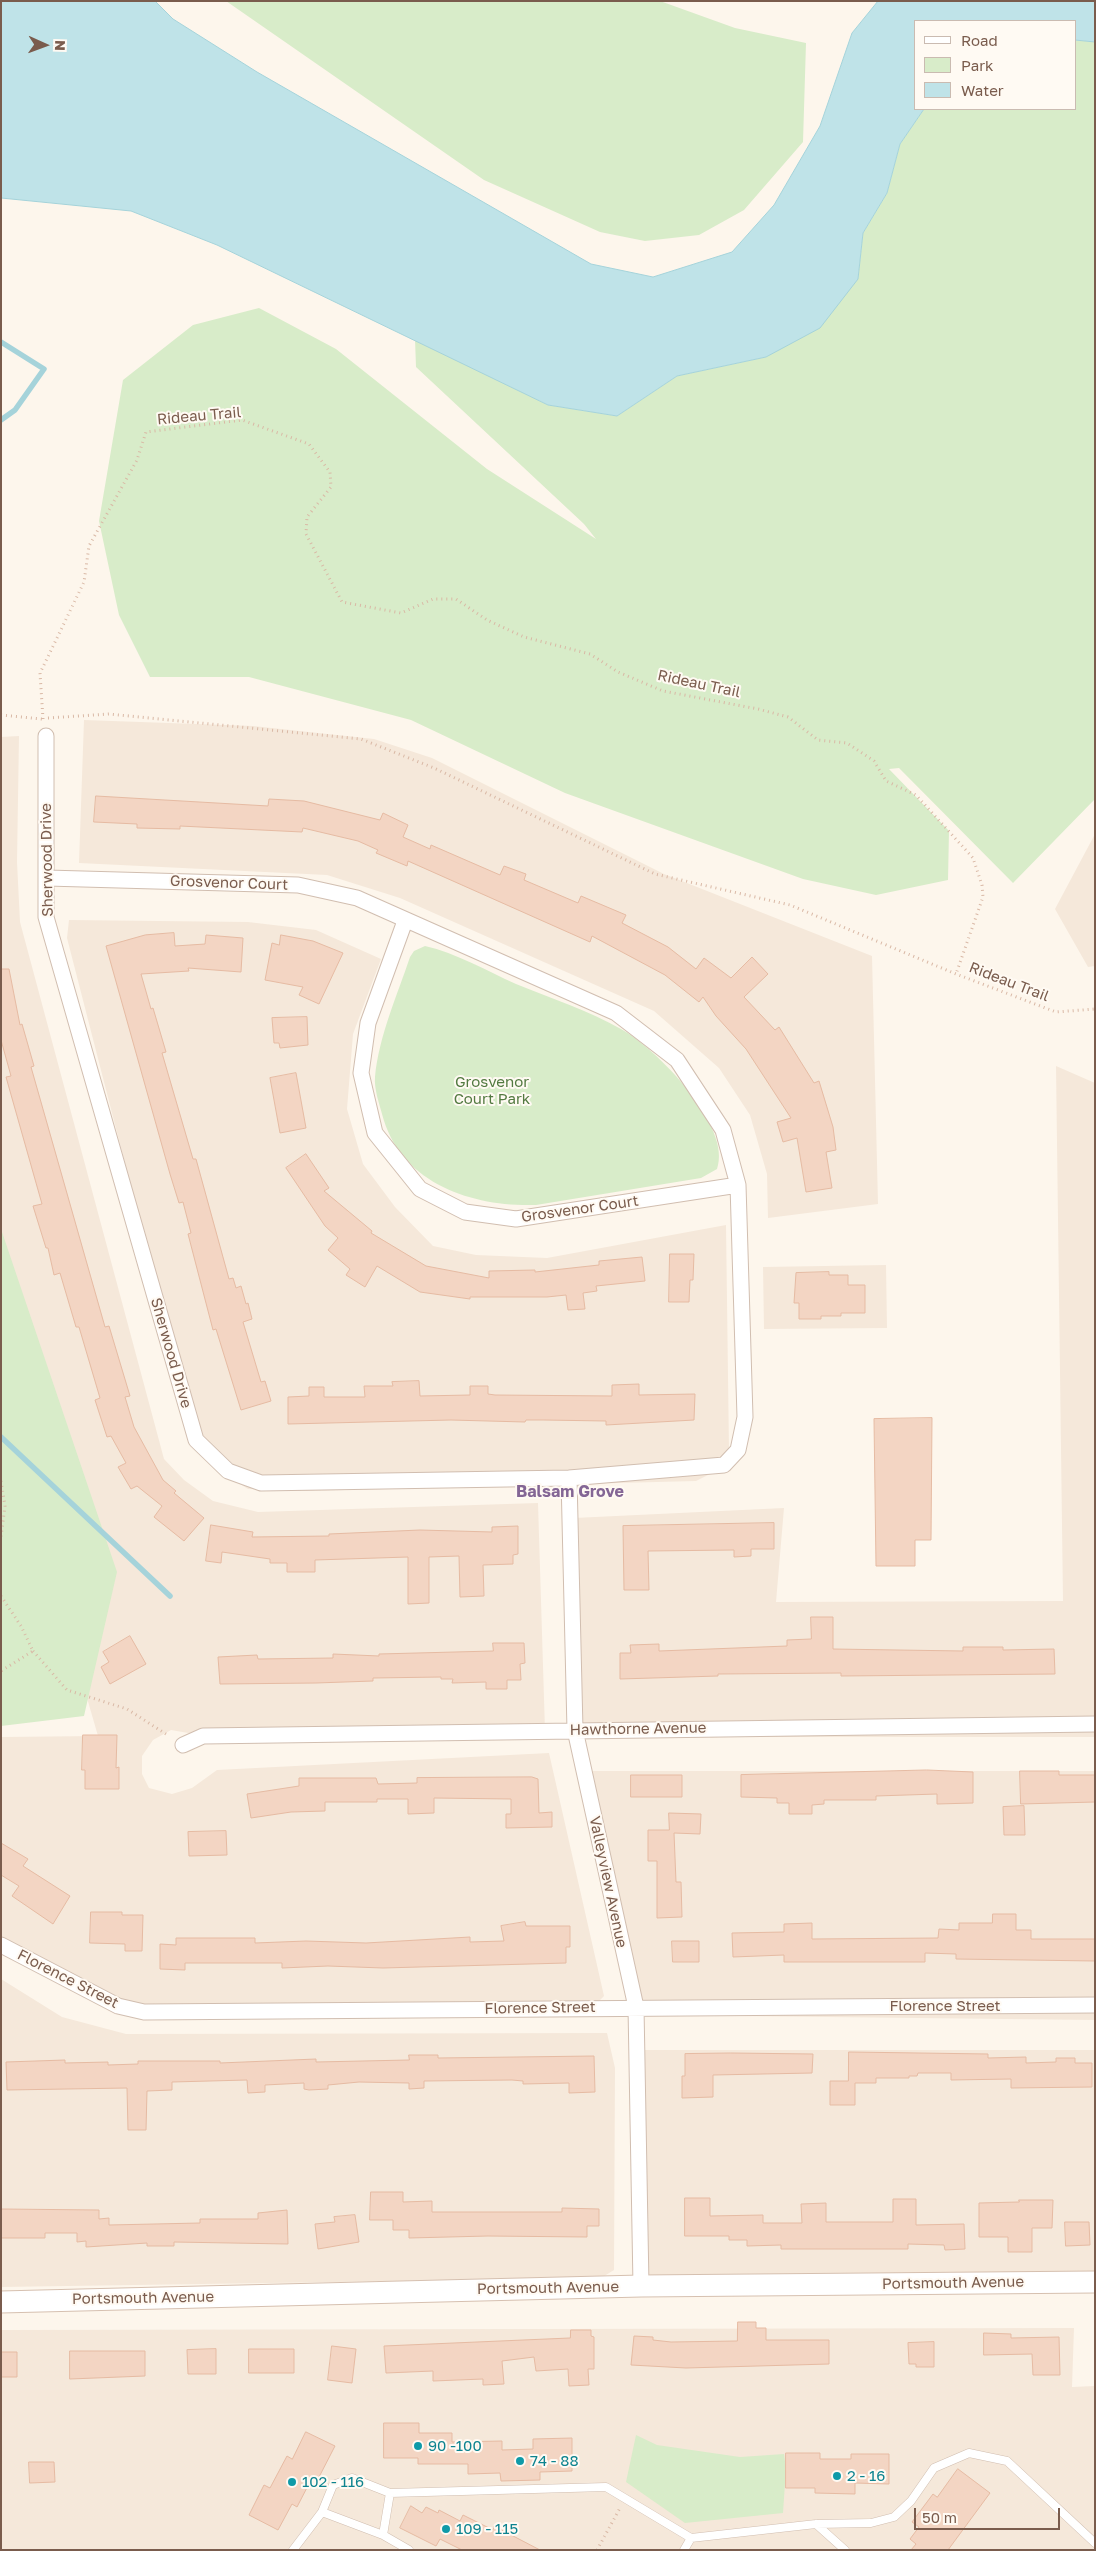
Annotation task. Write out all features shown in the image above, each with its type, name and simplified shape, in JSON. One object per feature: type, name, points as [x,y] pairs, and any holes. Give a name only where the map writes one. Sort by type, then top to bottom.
[{"type":"main road","name":"Portsmouth Avenue","points":[[1,2302],[641,2286],[1095,2282]]},
{"type":"street","name":"Sherwood Drive","points":[[46,736],[46,916],[196,1440],[228,1470],[261,1483],[570,1478],[724,1465]]},
{"type":"street","name":"Grosvenor Court","points":[[47,878],[298,885],[356,898],[616,1013],[677,1060],[723,1130],[738,1186],[745,1417],[738,1450],[724,1465]]},
{"type":"street","name":"Grosvenor Court","points":[[405,921],[368,1022],[360,1073],[375,1133],[420,1189],[465,1212],[516,1219],[738,1186]]},
{"type":"street","name":"Valleyview Avenue","points":[[570,1478],[575,1730],[636,2007],[641,2286]]},
{"type":"street","name":"Hawthorne Avenue","points":[[184,1745],[203,1736],[1095,1724]]},
{"type":"street","name":"Florence Street","points":[[1,1945],[118,2006],[144,2012],[1095,2005]]},
{"type":"lane","points":[[293,2550],[322,2512],[333,2485],[352,2478],[390,2493],[606,2487],[691,2538],[816,2524],[870,2523],[894,2517],[911,2501],[934,2468],[970,2453],[1007,2461],[1095,2543]]},
{"type":"lane","points":[[383,2535],[390,2493]]},
{"type":"lane","points":[[322,2512],[383,2535],[409,2550]]},
{"type":"lane","points":[[816,2524],[846,2550]]},
{"type":"lane","points":[[684,2550],[691,2538]]},
{"type":"path","name":"Rideau Trail","points":[[43,719],[40,672],[84,582],[89,546],[137,460],[146,432],[242,420],[309,444],[330,472],[331,487],[307,517],[306,534],[342,602],[401,613],[433,599],[456,599],[487,620],[524,637],[590,654],[618,672],[662,690],[715,699],[788,717],[818,740],[846,743],[874,762],[886,781],[916,795],[973,858],[982,885],[983,897],[956,974],[1056,1012],[1095,1009]]},
{"type":"path","points":[[1,715],[43,719],[109,714],[361,739],[434,768],[655,874],[790,905],[956,974]]},
{"type":"path","points":[[1,1481],[5,1506],[1,1537]]},
{"type":"path","points":[[1,1596],[21,1626],[33,1652],[67,1690],[127,1709],[184,1745]]},
{"type":"path","points":[[1,1671],[33,1652]]},
{"type":"path","points":[[598,2550],[625,2498]]},
{"type":"shaded area","points":[[84,720],[253,726],[374,739],[432,758],[664,874],[872,956],[878,1204],[768,1218],[767,1174],[750,1115],[719,1068],[654,1011],[400,898],[327,875],[79,863]]},
{"type":"shaded area","points":[[19,736],[17,862],[20,922],[164,1459],[184,1480],[213,1501],[258,1512],[538,1503],[545,1731],[194,1734],[171,1730],[153,1740],[142,1756],[142,1774],[149,1788],[172,1794],[192,1788],[217,1770],[549,1753],[604,1996],[598,2002],[133,2006],[1,1947],[1,1737],[98,1736],[1,1401],[1,737]]},
{"type":"shaded area","points":[[1095,834],[1095,966],[1088,967],[1055,909]]},
{"type":"shaded area","points":[[69,920],[248,922],[316,930],[381,959],[353,1034],[347,1109],[363,1164],[395,1207],[433,1246],[476,1255],[547,1258],[726,1225],[729,1451],[718,1470],[696,1481],[306,1491],[248,1489],[212,1466],[192,1424],[67,938]]},
{"type":"shaded area","points":[[1056,1066],[1095,1083],[1095,1737],[610,1737],[590,1735],[579,1716],[574,1518],[784,1508],[776,1602],[1063,1601]]},
{"type":"shaded area","points":[[886,1265],[887,1328],[764,1329],[763,1267]]},
{"type":"shaded area","points":[[591,1771],[1095,1771],[1095,2020],[649,2015],[631,1999]]},
{"type":"shaded area","points":[[1,1979],[62,2017],[126,2034],[607,2033],[615,2068],[614,2270],[601,2278],[1,2287]]},
{"type":"shaded area","points":[[640,2050],[1095,2050],[1095,2280],[646,2282]]},
{"type":"shaded area","points":[[1074,2328],[1072,2387],[1095,2386],[1095,2550],[1,2550],[1,2330]]},
{"type":"green space","points":[[226,1],[660,1],[735,28],[806,43],[803,142],[744,210],[699,235],[645,241],[600,232],[484,180]]},
{"type":"green space","points":[[1076,40],[1095,42],[1095,799],[1013,883],[899,768],[889,769],[949,831],[948,880],[876,895],[803,879],[565,793],[411,720],[249,677],[150,677],[119,615],[99,521],[123,380],[193,325],[259,308],[336,349],[487,469],[596,539],[584,524],[416,367],[415,339],[548,405],[617,416],[677,376],[766,357],[858,279],[863,233],[887,193],[900,144],[923,110],[1076,110]]},
{"type":"green space","name":"Grosvenor Court Park","points":[[425,946],[460,958],[516,984],[609,1022],[636,1039],[671,1071],[703,1111],[714,1132],[719,1152],[717,1169],[701,1178],[536,1205],[487,1201],[463,1195],[441,1186],[421,1174],[405,1158],[391,1138],[377,1096],[375,1077],[384,1031],[410,957],[414,951]]},
{"type":"green space","points":[[1,1229],[117,1572],[84,1716],[1,1726]]},
{"type":"green space","points":[[636,2435],[657,2445],[740,2457],[784,2454],[786,2469],[783,2513],[685,2523],[626,2482]]},
{"type":"water","points":[[1,1],[155,1],[173,19],[257,72],[591,264],[653,277],[732,252],[774,205],[820,126],[852,33],[878,1],[1095,1],[1095,42],[1076,40],[1076,20],[914,20],[914,110],[923,110],[900,144],[887,193],[863,233],[858,279],[820,328],[766,357],[677,376],[617,416],[548,405],[217,245],[131,211],[1,198]]},
{"type":"building","points":[[96,796],[268,806],[269,799],[304,801],[380,820],[383,813],[408,825],[403,837],[430,849],[431,845],[500,875],[504,866],[526,874],[524,880],[578,903],[581,896],[626,915],[622,923],[668,947],[696,969],[704,958],[731,978],[752,957],[768,974],[744,997],[775,1030],[779,1027],[814,1083],[819,1081],[833,1127],[836,1150],[826,1152],[832,1188],[806,1192],[797,1138],[783,1142],[777,1122],[791,1118],[746,1049],[716,1016],[703,997],[699,1002],[665,975],[592,936],[590,942],[408,861],[407,866],[376,853],[378,850],[358,841],[303,828],[302,832],[180,826],[180,829],[137,828],[137,824],[94,822]]},
{"type":"building","points":[[174,933],[175,946],[205,944],[206,935],[243,938],[241,972],[188,968],[189,971],[141,974],[166,1052],[162,1053],[193,1159],[196,1159],[229,1279],[233,1278],[236,1288],[241,1286],[246,1304],[248,1303],[252,1319],[243,1322],[261,1382],[265,1381],[271,1401],[241,1410],[216,1329],[213,1330],[188,1234],[191,1233],[183,1202],[179,1203],[170,1174],[106,946],[145,935]]},
{"type":"building","points":[[281,935],[313,941],[343,953],[319,1004],[299,995],[303,987],[265,980],[272,943],[279,945]]},
{"type":"building","points":[[1,969],[9,969],[20,1025],[22,1024],[34,1066],[31,1067],[105,1327],[109,1326],[130,1396],[125,1397],[134,1427],[163,1480],[176,1491],[174,1493],[204,1518],[184,1541],[154,1517],[162,1506],[137,1486],[131,1489],[118,1467],[126,1463],[111,1436],[107,1437],[95,1400],[100,1398],[79,1327],[76,1327],[60,1273],[54,1275],[48,1248],[46,1248],[33,1206],[42,1204],[6,1077],[11,1076],[1,1040]]},
{"type":"building","points":[[307,1017],[308,1045],[280,1048],[279,1043],[274,1043],[272,1018]]},
{"type":"building","points":[[296,1073],[306,1128],[280,1133],[270,1078]]},
{"type":"building","points":[[306,1154],[329,1188],[324,1191],[372,1231],[371,1233],[426,1266],[489,1278],[489,1271],[535,1270],[535,1272],[599,1265],[599,1261],[642,1257],[645,1281],[596,1286],[597,1291],[583,1293],[585,1309],[568,1310],[566,1295],[547,1297],[470,1297],[470,1299],[420,1292],[377,1266],[365,1287],[346,1275],[350,1269],[328,1250],[338,1238],[325,1226],[286,1168]]},
{"type":"building","points":[[670,1254],[694,1254],[693,1280],[690,1280],[689,1302],[669,1302]]},
{"type":"building","points":[[829,1272],[829,1275],[848,1275],[848,1285],[865,1285],[865,1313],[841,1313],[841,1316],[821,1316],[821,1319],[799,1319],[799,1303],[794,1303],[796,1273]]},
{"type":"building","points":[[419,1381],[420,1396],[470,1395],[470,1386],[488,1386],[488,1394],[495,1395],[612,1396],[612,1385],[639,1384],[639,1395],[695,1394],[694,1420],[606,1425],[606,1421],[544,1420],[526,1420],[525,1422],[451,1420],[288,1424],[288,1397],[309,1396],[309,1387],[324,1387],[324,1397],[365,1397],[364,1386],[393,1386],[392,1382]]},
{"type":"building","points":[[932,1418],[931,1540],[915,1540],[915,1566],[876,1566],[874,1419]]},
{"type":"building","points":[[774,1523],[774,1549],[751,1549],[751,1556],[734,1557],[734,1550],[648,1551],[649,1590],[624,1590],[623,1526]]},
{"type":"building","points":[[211,1525],[253,1532],[252,1537],[329,1536],[329,1534],[420,1530],[492,1532],[492,1527],[518,1526],[518,1554],[513,1555],[513,1564],[483,1565],[484,1596],[460,1597],[459,1556],[429,1557],[429,1603],[408,1604],[408,1557],[315,1560],[315,1572],[287,1572],[287,1563],[270,1563],[270,1559],[222,1552],[221,1563],[206,1561]]},
{"type":"building","points":[[811,1617],[833,1617],[833,1649],[963,1651],[963,1647],[1003,1647],[1003,1650],[1054,1649],[1055,1674],[841,1676],[841,1673],[718,1674],[718,1676],[620,1679],[620,1653],[631,1653],[630,1645],[659,1644],[659,1651],[787,1646],[787,1640],[811,1639]]},
{"type":"building","points":[[130,1636],[146,1664],[110,1684],[101,1667],[109,1662],[103,1652]]},
{"type":"building","points":[[493,1643],[524,1643],[525,1663],[520,1664],[521,1680],[507,1680],[507,1689],[486,1689],[486,1682],[452,1683],[453,1679],[441,1679],[441,1677],[373,1678],[373,1681],[316,1683],[220,1684],[218,1657],[257,1655],[258,1659],[333,1658],[333,1654],[379,1656],[379,1654],[493,1651]]},
{"type":"building","points":[[83,1735],[117,1735],[116,1768],[119,1767],[119,1789],[85,1789],[85,1770],[82,1770]]},
{"type":"building","points":[[927,1770],[973,1772],[973,1803],[937,1804],[937,1794],[876,1796],[876,1800],[824,1800],[824,1804],[812,1805],[812,1814],[789,1814],[789,1803],[777,1803],[777,1798],[741,1797],[741,1775]]},
{"type":"building","points":[[1020,1771],[1059,1771],[1059,1775],[1095,1775],[1095,1802],[1021,1804]]},
{"type":"building","points":[[631,1775],[682,1775],[682,1797],[631,1797]]},
{"type":"building","points":[[532,1777],[538,1779],[539,1813],[552,1812],[552,1827],[506,1828],[506,1814],[511,1814],[511,1799],[434,1798],[434,1813],[408,1814],[408,1799],[377,1799],[377,1802],[325,1802],[325,1811],[291,1812],[251,1818],[247,1794],[299,1786],[299,1778],[376,1778],[378,1784],[417,1783],[417,1778]]},
{"type":"building","points":[[1024,1806],[1025,1835],[1004,1835],[1003,1807]]},
{"type":"building","points":[[669,1813],[701,1814],[700,1834],[674,1833],[676,1882],[681,1882],[682,1917],[657,1918],[657,1861],[648,1861],[648,1830],[669,1830]]},
{"type":"building","points":[[226,1831],[227,1855],[189,1856],[188,1832]]},
{"type":"building","points":[[1,1843],[28,1859],[23,1866],[70,1896],[53,1924],[12,1896],[19,1886],[1,1875]]},
{"type":"building","points":[[91,1912],[122,1912],[122,1915],[143,1915],[142,1951],[125,1951],[125,1944],[90,1943]]},
{"type":"building","points":[[993,1914],[1016,1914],[1016,1930],[1031,1930],[1031,1939],[1095,1939],[1095,1961],[956,1959],[956,1954],[925,1953],[925,1962],[784,1962],[784,1955],[733,1957],[732,1933],[784,1932],[784,1924],[812,1923],[812,1939],[938,1938],[939,1929],[959,1930],[959,1923],[992,1923]]},
{"type":"building","points":[[525,1922],[526,1926],[570,1926],[570,1947],[566,1947],[566,1963],[383,1968],[328,1966],[282,1968],[282,1963],[185,1963],[185,1970],[160,1969],[160,1944],[176,1945],[176,1938],[255,1938],[255,1943],[306,1941],[366,1943],[470,1937],[470,1942],[504,1941],[501,1926]]},
{"type":"building","points":[[672,1941],[699,1941],[699,1962],[673,1962]]},
{"type":"building","points":[[849,2052],[988,2054],[988,2058],[1026,2057],[1026,2063],[1056,2062],[1056,2058],[1075,2058],[1075,2063],[1092,2063],[1092,2087],[1011,2088],[1011,2079],[951,2080],[951,2073],[918,2073],[917,2076],[909,2076],[909,2078],[876,2078],[876,2083],[855,2083],[855,2105],[830,2105],[830,2081],[848,2081]]},
{"type":"building","points":[[685,2054],[813,2054],[812,2073],[713,2075],[713,2097],[682,2098]]},
{"type":"building","points":[[409,2055],[438,2055],[438,2058],[594,2056],[595,2092],[569,2093],[569,2083],[523,2084],[523,2081],[512,2080],[424,2081],[424,2088],[409,2089],[409,2083],[359,2082],[328,2085],[328,2089],[309,2090],[304,2089],[304,2083],[265,2085],[265,2092],[248,2093],[247,2080],[172,2082],[172,2090],[147,2091],[146,2130],[128,2130],[127,2088],[7,2090],[6,2062],[65,2060],[65,2063],[108,2062],[108,2065],[138,2064],[138,2061],[220,2061],[220,2063],[316,2059],[316,2062],[409,2060]]},
{"type":"building","points":[[371,2192],[403,2192],[403,2202],[432,2201],[432,2212],[562,2212],[562,2208],[599,2209],[599,2226],[587,2226],[587,2237],[488,2236],[409,2238],[409,2230],[393,2230],[393,2220],[370,2220]]},
{"type":"building","points":[[685,2198],[710,2198],[710,2216],[763,2215],[763,2223],[802,2223],[801,2204],[826,2203],[826,2222],[893,2222],[893,2199],[916,2199],[916,2225],[964,2224],[965,2249],[945,2250],[944,2245],[908,2244],[908,2249],[781,2249],[781,2245],[747,2246],[747,2240],[729,2240],[729,2236],[685,2236]]},
{"type":"building","points":[[1019,2200],[1053,2200],[1052,2228],[1032,2228],[1032,2252],[1008,2252],[1008,2237],[979,2237],[979,2203],[1019,2202]]},
{"type":"building","points":[[1,2209],[99,2210],[99,2219],[109,2218],[109,2225],[200,2223],[200,2219],[258,2219],[258,2213],[287,2210],[288,2244],[174,2242],[174,2246],[147,2246],[147,2243],[86,2247],[86,2241],[77,2242],[77,2233],[45,2233],[45,2238],[1,2238]]},
{"type":"building","points":[[355,2215],[359,2242],[318,2249],[315,2224],[335,2222],[334,2217]]},
{"type":"building","points":[[1065,2222],[1089,2222],[1090,2245],[1066,2246]]},
{"type":"building","points":[[738,2322],[756,2322],[756,2328],[766,2328],[766,2340],[829,2340],[829,2364],[686,2368],[631,2365],[634,2336],[653,2337],[653,2340],[671,2342],[737,2341]]},
{"type":"building","points":[[571,2330],[591,2330],[591,2336],[594,2337],[594,2369],[588,2369],[589,2385],[569,2386],[568,2369],[536,2371],[534,2357],[502,2361],[504,2384],[483,2385],[483,2379],[433,2381],[433,2371],[386,2373],[384,2346],[570,2338]]},
{"type":"building","points":[[984,2333],[1011,2334],[1011,2338],[1059,2337],[1060,2375],[1033,2375],[1032,2354],[984,2355]]},
{"type":"building","points":[[934,2342],[934,2367],[916,2367],[916,2364],[909,2364],[908,2343]]},
{"type":"building","points":[[332,2346],[356,2349],[352,2383],[328,2380]]},
{"type":"building","points":[[216,2349],[216,2374],[188,2374],[187,2350]]},
{"type":"building","points":[[249,2349],[294,2349],[294,2373],[249,2373]]},
{"type":"building","points":[[70,2351],[145,2351],[145,2376],[70,2379]]},
{"type":"building","points":[[1,2352],[17,2352],[17,2377],[1,2377]]},
{"type":"building","points":[[384,2423],[419,2423],[419,2433],[452,2433],[452,2442],[502,2441],[502,2450],[533,2449],[533,2439],[572,2438],[572,2471],[540,2472],[540,2480],[501,2481],[500,2473],[468,2474],[468,2464],[418,2464],[418,2458],[384,2458]]},
{"type":"building","name":"102 - 116","points":[[306,2432],[335,2446],[318,2479],[313,2476],[297,2507],[292,2504],[278,2530],[249,2515],[264,2485],[270,2488],[287,2456],[292,2459]]},
{"type":"building","name":"2 - 16","points":[[786,2453],[820,2453],[820,2459],[851,2459],[851,2454],[889,2454],[889,2484],[855,2483],[855,2494],[815,2493],[815,2488],[786,2488]]},
{"type":"building","points":[[29,2462],[54,2462],[55,2482],[30,2483]]},
{"type":"building","points":[[958,2469],[990,2493],[948,2550],[911,2550],[916,2544],[910,2539],[919,2527],[912,2522],[933,2494],[937,2497]]},
{"type":"building","name":"109 - 115","points":[[411,2506],[422,2513],[426,2507],[438,2513],[439,2510],[460,2521],[463,2515],[493,2530],[494,2526],[540,2550],[462,2550],[440,2539],[436,2546],[400,2528]]},
{"type":"waterway","points":[[1,342],[44,369],[15,410],[1,420]]},
{"type":"waterway","points":[[1,1437],[170,1596]]},
{"type":"place","name":"90 -100","points":[[418,2446]]},
{"type":"place","name":"74 - 88","points":[[520,2461]]},
{"type":"place","name":"2 - 16","points":[[837,2476]]},
{"type":"place","name":"102 - 116","points":[[292,2482]]},
{"type":"place","name":"109 - 115","points":[[446,2529]]},
{"type":"district","name":"Balsam Grove","points":[[570,1492]]}]
